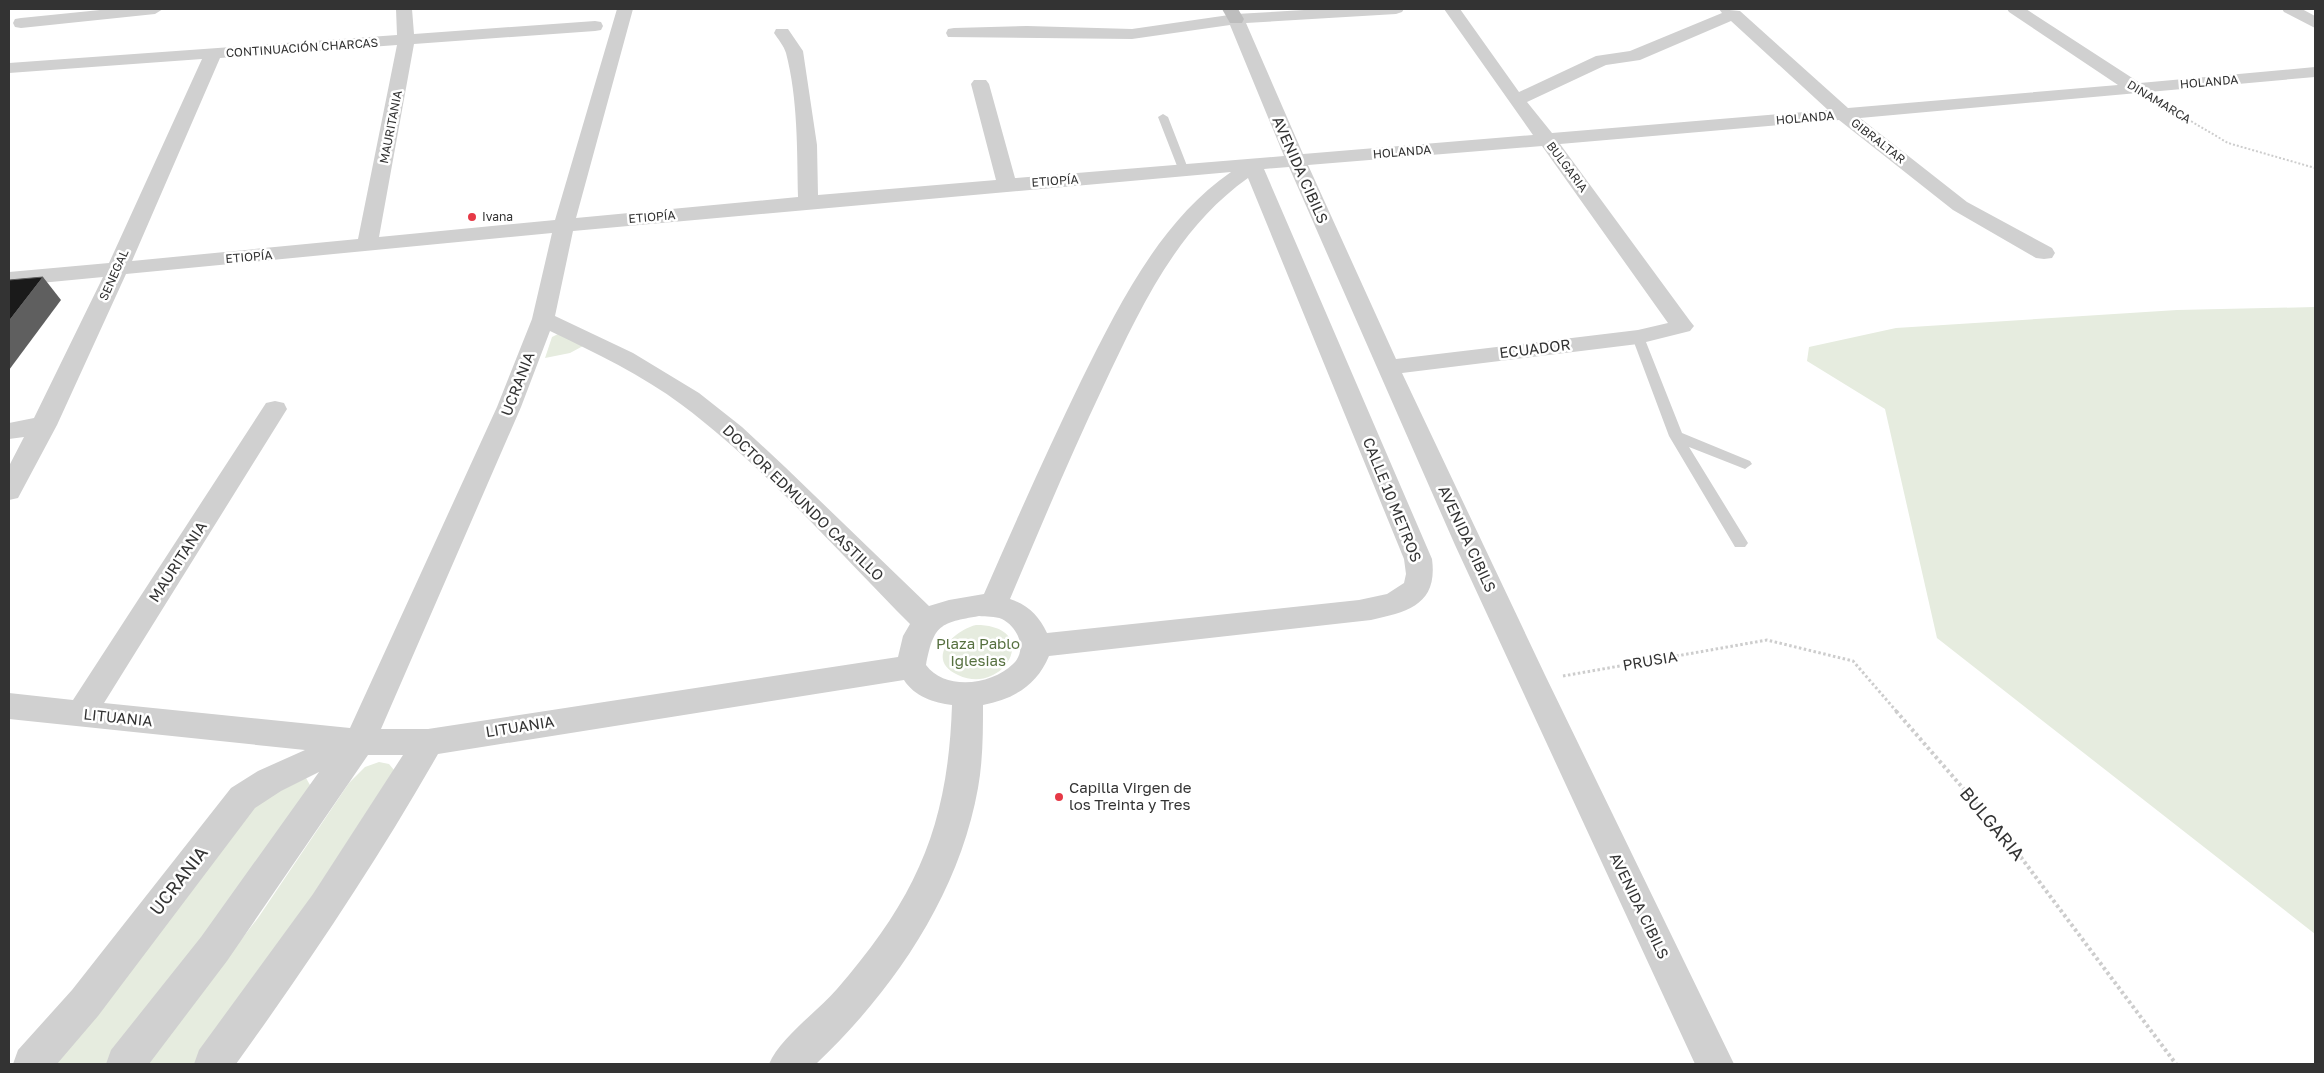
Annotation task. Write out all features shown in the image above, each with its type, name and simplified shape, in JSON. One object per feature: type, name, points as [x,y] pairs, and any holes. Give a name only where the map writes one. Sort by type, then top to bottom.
[{"type":"street","points":[[32,9],[17,30],[155,9]]},
{"type":"street","name":"MAURITANIA","points":[[368,246],[406,50],[404,9]]},
{"type":"street","name":"UCRANIA","points":[[125,1064],[214,949],[359,742],[506,416],[543,319],[564,224],[625,9]]},
{"type":"street","points":[[954,34],[1027,31],[1132,34],[1233,14],[1396,9]]},
{"type":"street","name":"BULGARIA","points":[[1452,9],[1516,100],[1572,172],[1682,326]]},
{"type":"street","name":"DINAMARCA","points":[[2015,9],[2137,89]]},
{"type":"street","points":[[2290,9],[2315,23]]},
{"type":"street","points":[[1516,100],[1602,60],[1634,56],[1731,12]]},
{"type":"street","name":"GIBRALTAR","points":[[1731,12],[1844,114],[1960,206],[2044,253]]},
{"type":"street","name":"AVENIDA CIBILS","points":[[1233,14],[1295,161],[1532,682],[1715,1064]]},
{"type":"street","name":"CONTINUACIÓN CHARCAS","points":[[9,68],[595,26]]},
{"type":"street","points":[[782,33],[794,51],[801,94],[807,145],[808,203]]},
{"type":"street","name":"SENEGAL","points":[[9,491],[44,425],[118,269],[213,54]]},
{"type":"street","name":"HOLANDA","points":[[1295,161],[2315,72]]},
{"type":"street","points":[[980,84],[1007,185]]},
{"type":"street","name":"ETIOPÍA","points":[[9,279],[368,246],[564,224],[1295,161]]},
{"type":"street","points":[[992,606],[1069,431],[1138,294],[1161,256],[1190,218],[1223,187],[1253,166]]},
{"type":"street","name":"CALLE 10 METROS","points":[[1036,646],[1359,611],[1401,603],[1412,594],[1418,581],[1420,569],[1418,559],[1253,166]]},
{"type":"street","name":"DOCTOR EDMUNDO CASTILLO","points":[[543,319],[625,358],[690,398],[733,433],[776,473],[926,622]]},
{"type":"street","name":"ECUADOR","points":[[1388,367],[1638,337],[1682,326]]},
{"type":"street","name":"MAURITANIA","points":[[81,714],[275,409]]},
{"type":"street","points":[[9,431],[44,425]]},
{"type":"street","points":[[979,605],[992,606],[1008,610],[1022,618],[1031,628],[1036,646],[1033,660],[1024,673],[1011,682],[993,689],[968,694],[948,692],[932,687],[922,681],[911,667],[916,641],[931,616],[941,612],[979,605]]},
{"type":"street","name":"LITUANIA","points":[[9,706],[359,742],[428,742],[911,667]]},
{"type":"street","points":[[788,1064],[834,1021],[883,964],[914,913],[936,871],[959,800],[967,741],[968,694]]},
{"type":"street","name":"UCRANIA","points":[[32,1064],[85,1003],[243,798],[287,771],[359,742]]},
{"type":"street","points":[[213,1064],[293,956],[385,817],[428,742]]},
{"type":"lane","points":[[1163,117],[1184,171]]},
{"type":"lane","points":[[1638,337],[1676,436],[1740,543]]},
{"type":"lane","points":[[1676,436],[1745,464]]},
{"type":"path","name":"DINAMARCA","points":[[2137,89],[2228,143],[2315,168]]},
{"type":"path","name":"PRUSIA","points":[[1532,682],[1767,640]]},
{"type":"path","name":"BULGARIA","points":[[1767,640],[1853,661],[2008,840],[2176,1064]]},
{"type":"green space","points":[[2315,307],[2315,934],[1937,638],[1885,409],[1807,361],[1809,347],[1896,328],[2177,310]]},
{"type":"green space","points":[[560,333],[583,346],[570,353],[545,358],[552,337]]},
{"type":"green space","name":"Plaza Pablo Iglesias","points":[[976,625],[996,628],[1008,636],[1012,647],[1010,658],[1002,669],[990,676],[975,679],[958,675],[948,669],[944,662],[943,654],[951,640],[958,633]]},
{"type":"green space","points":[[379,762],[389,764],[394,770],[213,1050],[202,1064],[145,1064],[258,918],[349,783],[365,767]]},
{"type":"green space","points":[[296,777],[306,778],[310,785],[308,794],[216,929],[110,1064],[48,1064],[121,978],[251,807]]},
{"type":"building","points":[[43,277],[9,321],[9,280]]},
{"type":"place","name":"Ivana","points":[[472,217]]},
{"type":"place","name":"Capilla Virgen de los Treinta y Tres","points":[[1059,797]]}]
